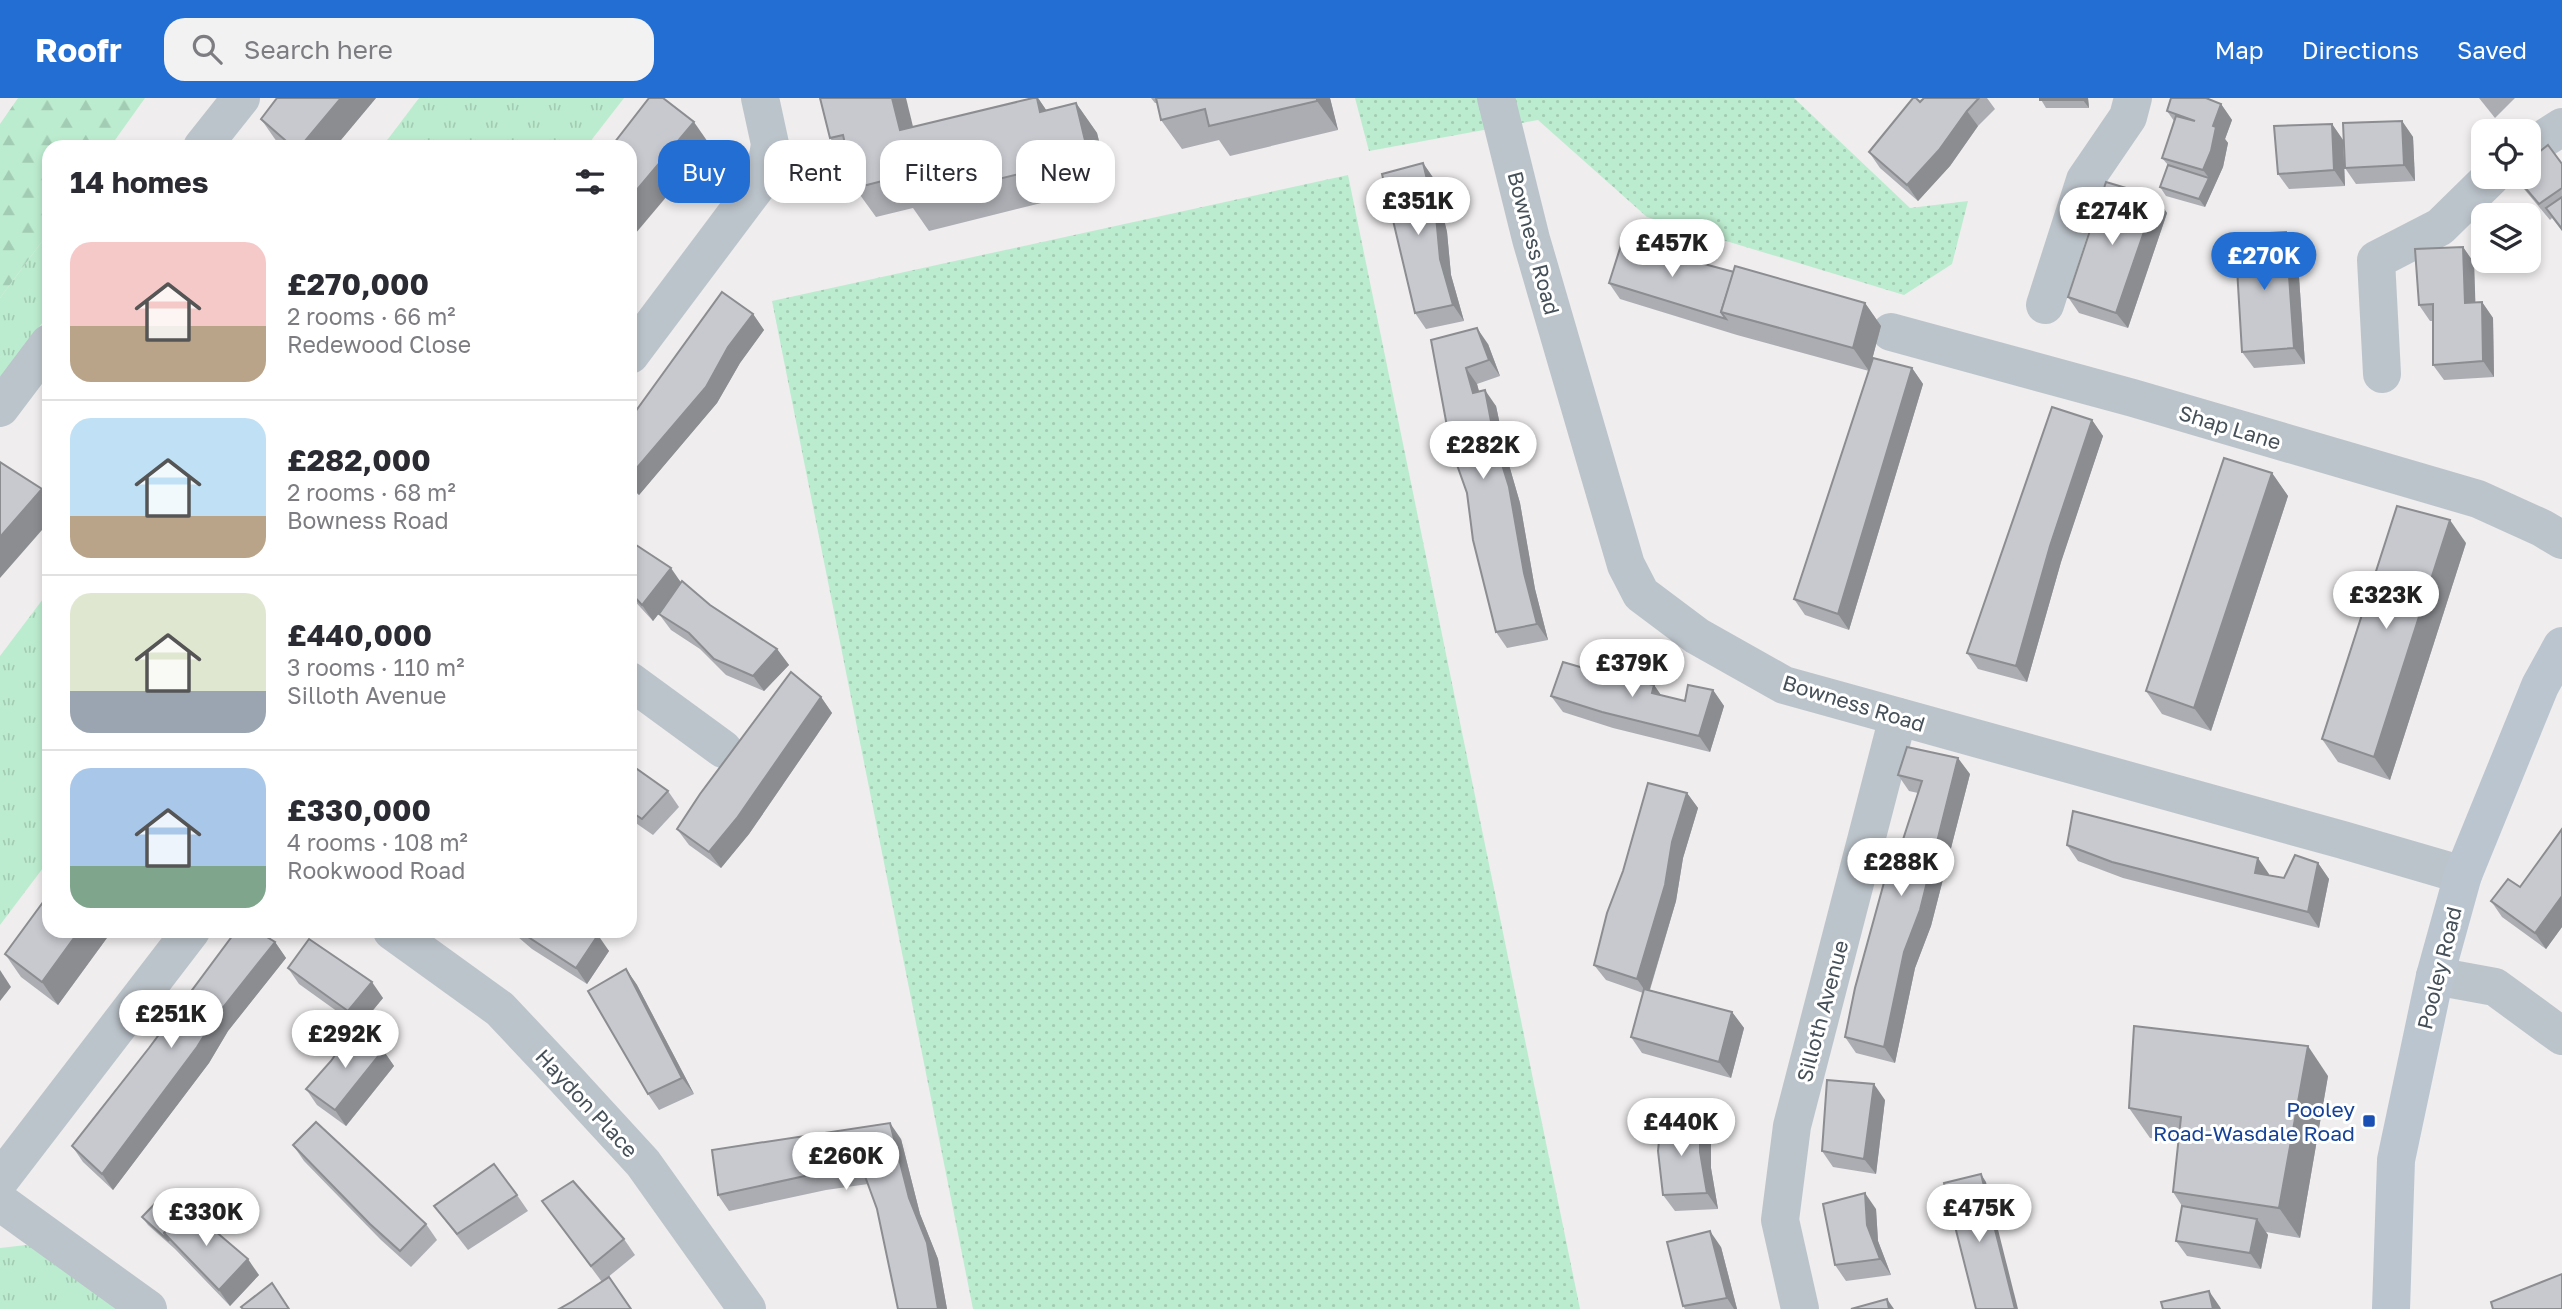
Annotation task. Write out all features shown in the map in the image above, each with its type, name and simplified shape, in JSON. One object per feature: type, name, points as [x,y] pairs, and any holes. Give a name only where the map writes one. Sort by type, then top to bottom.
[{"type":"street","points":[[207,140],[240,98]]},
{"type":"street","points":[[637,346],[765,175],[770,144],[760,98]]},
{"type":"street","name":"Bowness Road","points":[[1496,98],[1531,239],[1626,565],[1641,594],[1697,636],[1784,685],[2463,875]]},
{"type":"street","points":[[2045,304],[2085,180],[2128,117],[2133,98]]},
{"type":"street","points":[[2541,140],[2562,127]]},
{"type":"street","points":[[2382,374],[2376,260],[2440,228],[2479,189]]},
{"type":"street","name":"Shap Lane","points":[[1891,331],[2133,398],[2478,499],[2562,540]]},
{"type":"street","points":[[0,408],[42,352]]},
{"type":"street","name":"Pooley Road","points":[[2391,1309],[2396,1160],[2434,976],[2463,875],[2540,686],[2562,646]]},
{"type":"street","points":[[637,686],[723,749]]},
{"type":"street","name":"Silloth Avenue","points":[[1800,1309],[1780,1220],[1792,1126],[1898,717]]},
{"type":"street","points":[[0,1180],[186,938]]},
{"type":"street","name":"Haydon Place","points":[[401,938],[500,1009],[564,1077],[643,1163],[747,1309]]},
{"type":"street","points":[[2434,976],[2495,987],[2562,1035]]},
{"type":"street","points":[[0,1202],[148,1309]]},
{"type":"green space","points":[[18,98],[145,98],[115,140],[42,140],[42,241],[0,298],[0,124]]},
{"type":"green space","points":[[419,98],[624,98],[591,140],[387,140]]},
{"type":"green space","points":[[1355,98],[1794,98],[1910,208],[1968,201],[1952,264],[1904,295],[1647,217],[1538,120],[1369,151]]},
{"type":"green space","points":[[1348,175],[1580,1309],[973,1309],[772,301]]},
{"type":"green space","points":[[42,241],[42,323],[0,378],[0,298]]},
{"type":"green space","points":[[42,600],[42,869],[0,925],[0,656]]},
{"type":"green space","points":[[35,1244],[125,1309],[0,1309],[0,1248]]},
{"type":"building","points":[[277,98],[341,98],[306,140],[285,140],[261,119]]},
{"type":"building","points":[[649,98],[663,98],[694,122],[679,140],[658,140],[658,165],[637,190],[637,140],[616,140]]},
{"type":"building","points":[[820,98],[892,98],[900,130],[1037,98],[1040,112],[1076,103],[1085,140],[1016,140],[1016,175],[1002,178],[1002,140],[880,140],[880,182],[866,185],[866,140],[844,140],[843,135],[830,138]]},
{"type":"building","points":[[1156,98],[1317,98],[1317,101],[1209,126],[1205,109],[1161,120]]},
{"type":"building","points":[[1913,98],[1920,102],[1924,98],[1979,98],[1939,150],[1907,185],[1869,152]]},
{"type":"building","points":[[2083,98],[2083,100],[2040,100]]},
{"type":"building","points":[[2171,98],[2206,98],[2221,104],[2213,126],[2216,127],[2211,151],[2203,170],[2162,158],[2176,116],[2195,121],[2167,111]]},
{"type":"building","points":[[2402,121],[2404,165],[2345,168],[2343,123]]},
{"type":"building","points":[[2332,124],[2334,170],[2278,174],[2274,126]]},
{"type":"building","points":[[2548,145],[2562,164],[2562,188],[2538,203],[2526,189],[2541,189],[2541,151]]},
{"type":"building","points":[[1423,163],[1436,216],[1440,259],[1453,305],[1415,313],[1382,174]]},
{"type":"building","points":[[2168,165],[2209,178],[2199,199],[2160,187]]},
{"type":"building","points":[[2106,182],[2156,197],[2116,313],[2068,297]]},
{"type":"building","points":[[2562,197],[2562,229],[2546,208]]},
{"type":"building","points":[[2286,232],[2294,348],[2242,352],[2235,235]]},
{"type":"building","points":[[1622,242],[1734,272],[1721,312],[1726,319],[1609,283]]},
{"type":"building","points":[[2463,247],[2465,303],[2482,302],[2483,361],[2433,365],[2433,304],[2419,305],[2415,249]]},
{"type":"building","points":[[1735,266],[1865,303],[1853,348],[1721,312]]},
{"type":"building","points":[[722,292],[753,314],[728,347],[706,387],[637,468],[637,409]]},
{"type":"building","points":[[1477,328],[1489,360],[1466,368],[1473,393],[1485,390],[1495,442],[1509,487],[1524,573],[1537,624],[1496,632],[1473,540],[1467,493],[1451,448],[1431,340]]},
{"type":"building","points":[[1873,358],[1912,368],[1838,614],[1794,599]]},
{"type":"building","points":[[2052,407],[2092,420],[2050,546],[2016,666],[1967,653]]},
{"type":"building","points":[[2224,458],[2272,473],[2194,708],[2146,691]]},
{"type":"building","points":[[0,462],[42,489],[0,537]]},
{"type":"building","points":[[2397,506],[2450,520],[2374,757],[2322,739]]},
{"type":"building","points":[[637,546],[671,568],[642,605],[637,600]]},
{"type":"building","points":[[682,581],[710,605],[777,649],[753,676],[714,659],[689,633],[659,614]]},
{"type":"building","points":[[1563,662],[1654,685],[1652,693],[1685,701],[1688,685],[1713,690],[1699,736],[1602,712],[1551,696]]},
{"type":"building","points":[[791,672],[821,697],[737,818],[709,852],[677,829]]},
{"type":"building","points":[[1907,747],[1958,758],[1920,910],[1904,952],[1884,1047],[1845,1037],[1855,988],[1888,868],[1897,873],[1898,855],[1922,781],[1898,775]]},
{"type":"building","points":[[637,769],[668,791],[642,819],[637,816]]},
{"type":"building","points":[[1648,783],[1687,793],[1672,842],[1665,885],[1637,979],[1594,965],[1607,913],[1623,871]]},
{"type":"building","points":[[2073,811],[2258,858],[2255,873],[2284,878],[2295,855],[2318,863],[2308,912],[2112,862],[2067,845]]},
{"type":"building","points":[[2562,829],[2562,896],[2535,933],[2491,901],[2508,879],[2520,887]]},
{"type":"building","points":[[42,904],[42,938],[74,938],[42,982],[5,954]]},
{"type":"building","points":[[231,938],[268,938],[275,942],[217,1015],[197,1047],[102,1174],[72,1146]]},
{"type":"building","points":[[530,938],[596,938],[576,968]]},
{"type":"building","points":[[309,939],[372,982],[348,1011],[288,968]]},
{"type":"building","points":[[626,969],[682,1078],[648,1094],[588,991]]},
{"type":"building","points":[[1644,989],[1732,1012],[1719,1062],[1631,1037]]},
{"type":"building","points":[[2134,1026],[2308,1046],[2279,1208],[2173,1192],[2181,1117],[2129,1108]]},
{"type":"building","points":[[352,1031],[383,1050],[335,1110],[306,1089],[331,1061]]},
{"type":"building","points":[[1827,1080],[1874,1084],[1864,1159],[1822,1151]]},
{"type":"building","points":[[1661,1121],[1700,1122],[1700,1152],[1707,1193],[1663,1195],[1658,1151]]},
{"type":"building","points":[[316,1122],[426,1224],[400,1251],[293,1145]]},
{"type":"building","points":[[890,1123],[909,1198],[927,1243],[938,1309],[898,1309],[877,1209],[862,1168],[814,1174],[718,1195],[712,1150]]},
{"type":"building","points":[[494,1164],[517,1195],[457,1234],[434,1206]]},
{"type":"building","points":[[1981,1174],[2015,1309],[1976,1309],[1944,1183]]},
{"type":"building","points":[[573,1181],[624,1239],[591,1266],[542,1201]]},
{"type":"building","points":[[166,1192],[186,1209],[164,1233],[169,1241],[142,1217]]},
{"type":"building","points":[[1865,1193],[1867,1225],[1880,1259],[1835,1265],[1823,1204]]},
{"type":"building","points":[[2182,1206],[2257,1219],[2250,1253],[2176,1241]]},
{"type":"building","points":[[188,1208],[248,1259],[219,1290],[164,1233]]},
{"type":"building","points":[[1710,1231],[1727,1298],[1683,1306],[1667,1242]]},
{"type":"building","points":[[2562,1274],[2562,1309],[2493,1309],[2491,1302]]},
{"type":"building","points":[[609,1277],[631,1309],[559,1309],[573,1301]]},
{"type":"building","points":[[272,1283],[289,1309],[241,1307]]},
{"type":"building","points":[[2209,1291],[2213,1309],[2163,1309],[2161,1302]]},
{"type":"building","points":[[1887,1299],[1889,1309],[1851,1309]]},
{"type":"place","name":"Pooley Road-Wasdale Road","points":[[2369,1121]]}]
